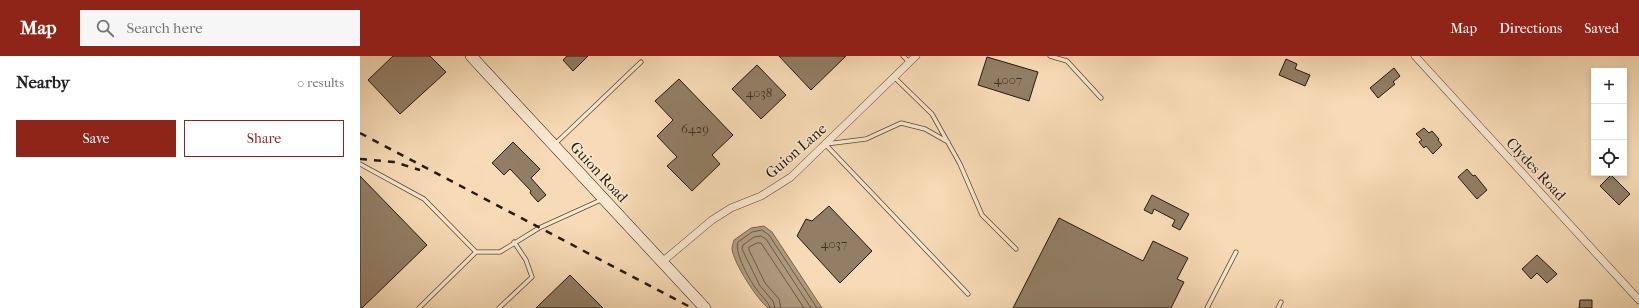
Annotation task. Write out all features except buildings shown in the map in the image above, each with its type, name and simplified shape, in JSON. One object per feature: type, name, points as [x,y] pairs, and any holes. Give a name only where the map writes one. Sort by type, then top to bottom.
[{"type":"street","name":"Guion Road","points":[[471,56],[705,308]]},
{"type":"street","name":"Guion Lane","points":[[662,262],[712,220],[731,208],[761,196],[791,177],[916,56]]},
{"type":"street","name":"Clydes Road","points":[[1415,56],[1639,300]]},
{"type":"lane","points":[[903,56],[910,62]]},
{"type":"lane","points":[[1050,56],[1067,61],[1101,98]]},
{"type":"lane","points":[[554,145],[642,62]]},
{"type":"lane","points":[[894,77],[932,114],[960,164],[982,215],[1016,249]]},
{"type":"lane","points":[[825,144],[866,139],[901,123],[926,129],[948,142]]},
{"type":"lane","points":[[825,144],[968,294]]},
{"type":"lane","points":[[360,164],[424,199],[476,252]]},
{"type":"lane","points":[[419,308],[476,252],[500,252],[514,242],[557,219],[604,199]]},
{"type":"lane","points":[[499,308],[532,277],[526,260],[514,242]]},
{"type":"lane","points":[[1207,308],[1236,252]]},
{"type":"lane","points":[[1278,308],[1281,302]]},
{"type":"water","points":[[764,226],[772,232],[822,308],[768,308],[752,289],[741,272],[732,246],[734,240],[751,228]]},
{"type":"railway","points":[[360,133],[692,308]]},
{"type":"railway","points":[[360,159],[394,162],[420,170]]}]
